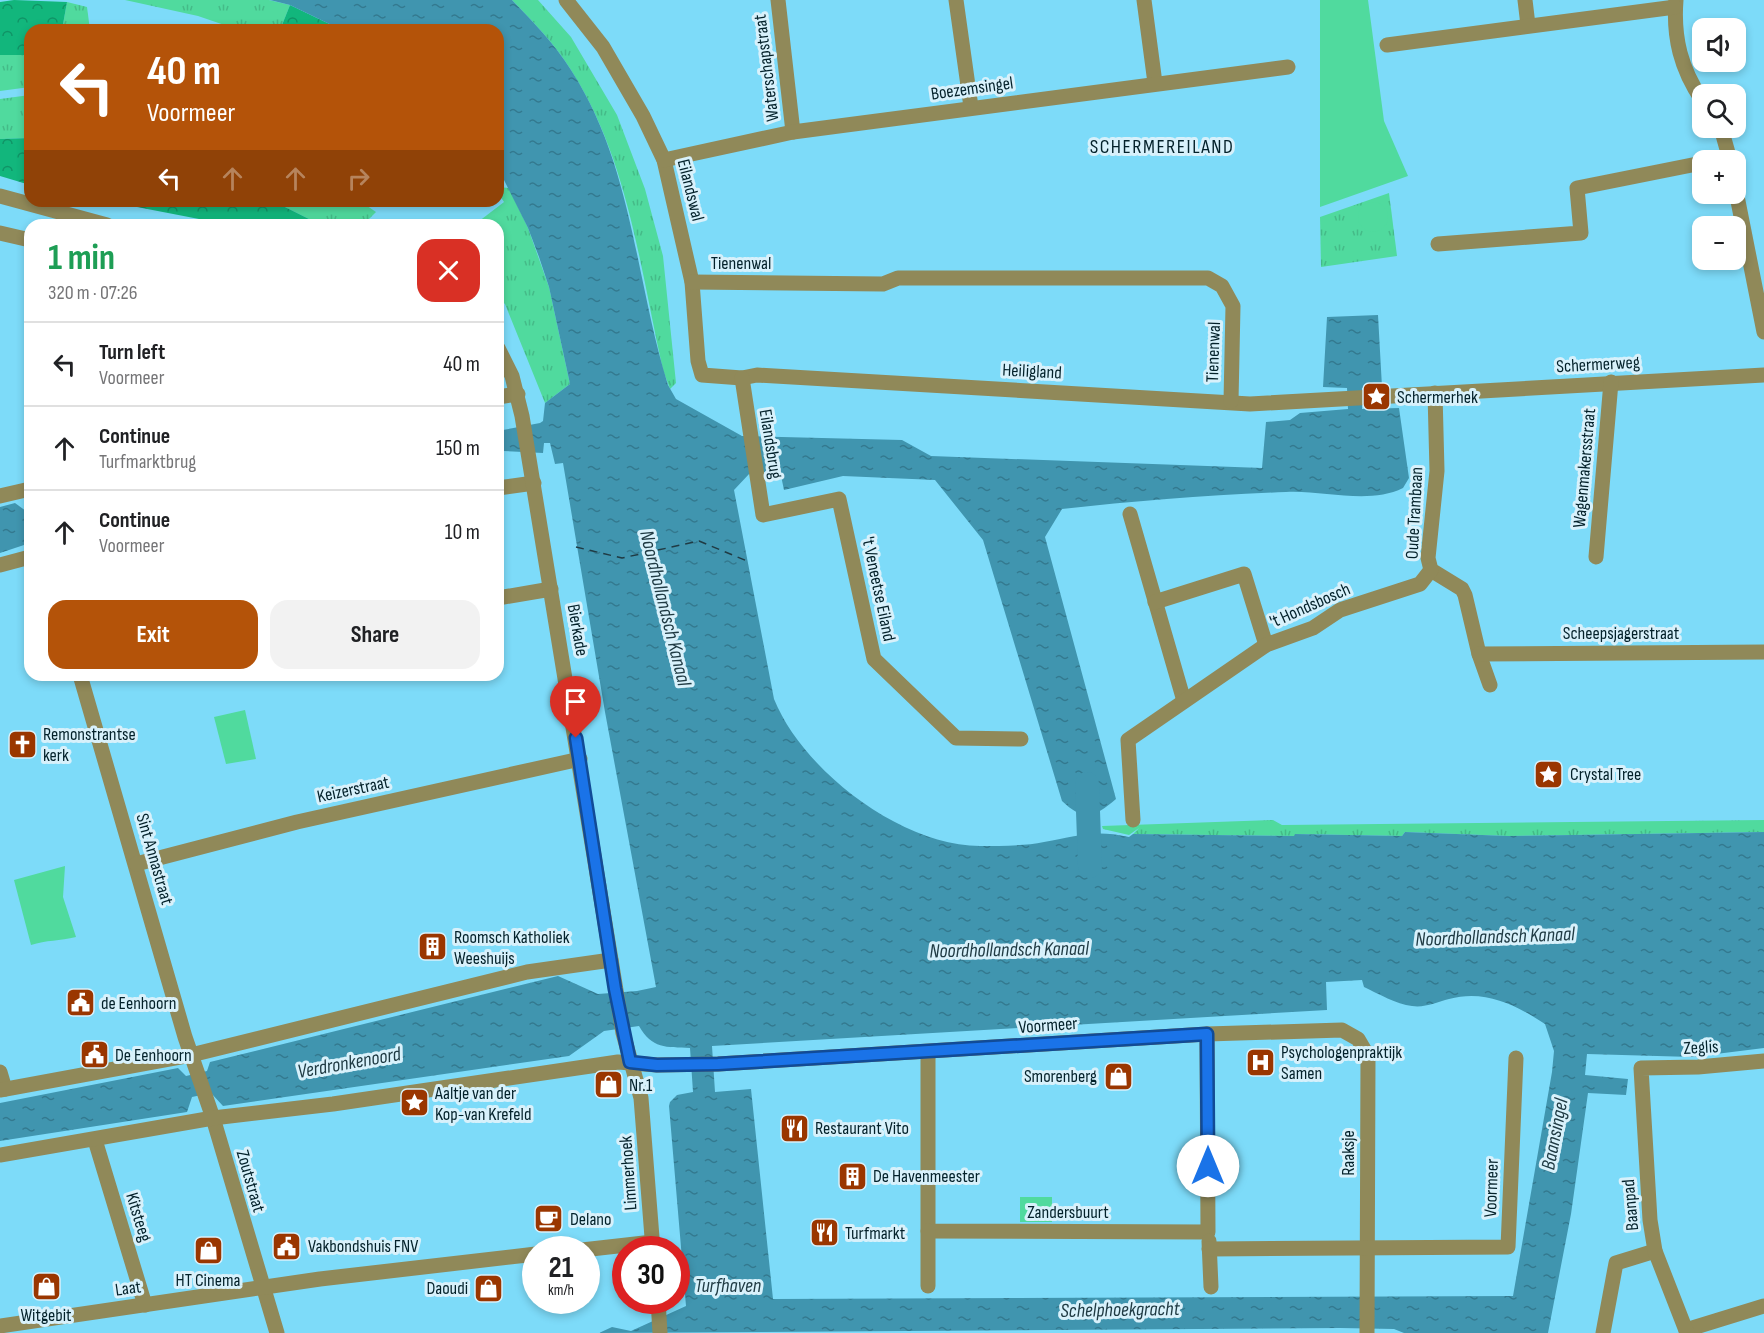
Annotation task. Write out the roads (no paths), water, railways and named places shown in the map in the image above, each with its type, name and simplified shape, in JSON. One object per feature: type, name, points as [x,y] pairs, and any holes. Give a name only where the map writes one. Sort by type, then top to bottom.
[{"type":"street","name":"Eilandswal","points":[[566,0],[603,47],[643,116],[664,160],[692,282],[699,370],[708,376],[741,378]]},
{"type":"street","name":"Waterschapstraat","points":[[778,0],[793,132]]},
{"type":"street","points":[[956,0],[971,107]]},
{"type":"street","points":[[1144,0],[1155,83]]},
{"type":"street","points":[[1525,0],[1528,25]]},
{"type":"street","points":[[1387,45],[1528,25],[1639,5],[1675,4],[1675,29],[1682,65],[1693,84]]},
{"type":"street","name":"Boezemsingel","points":[[664,160],[793,132],[1288,67]]},
{"type":"street","points":[[1438,244],[1581,233],[1577,188],[1692,165]]},
{"type":"street","points":[[0,196],[24,203]]},
{"type":"street","points":[[1739,204],[1764,332]]},
{"type":"street","points":[[40,207],[84,219]]},
{"type":"street","points":[[0,233],[24,239]]},
{"type":"street","name":"Tienenwal","points":[[692,282],[883,284],[898,278],[1209,278],[1222,286],[1233,306],[1231,401]]},
{"type":"street","points":[[504,358],[518,394],[504,397]]},
{"type":"street","name":"Heiligland","points":[[741,378],[757,375],[1231,401],[1250,404],[1435,393]]},
{"type":"street","name":"Schermerweg","points":[[1435,393],[1764,375]]},
{"type":"street","name":"Eilandsbrug","points":[[741,378],[763,515]]},
{"type":"street","name":"Wagenmakersstraat","points":[[1596,557],[1611,382]]},
{"type":"street","name":"Oude Trambaan","points":[[1435,393],[1437,471],[1428,558],[1431,570],[1462,589],[1479,654],[1490,685]]},
{"type":"street","name":"Bierkade","points":[[518,394],[580,759],[623,1032]]},
{"type":"street","points":[[504,487],[534,483]]},
{"type":"street","points":[[0,496],[24,490]]},
{"type":"street","name":"'t Veneetse Eiland","points":[[763,515],[839,498],[874,659],[956,738],[1021,739]]},
{"type":"street","points":[[1130,514],[1184,701],[1128,740],[1133,820]]},
{"type":"street","points":[[0,565],[24,559]]},
{"type":"street","name":"'t Hondsbosch","points":[[1184,701],[1266,645],[1313,628],[1340,610],[1420,584],[1431,570]]},
{"type":"street","name":"'t Hondsbosch","points":[[1155,603],[1244,574],[1266,645]]},
{"type":"street","points":[[504,597],[551,589]]},
{"type":"street","name":"Scheepsjagerstraat","points":[[1479,654],[1764,652]]},
{"type":"street","name":"Sint Annastraat","points":[[83,681],[205,1097]]},
{"type":"street","name":"Keizerstraat","points":[[136,864],[297,822],[580,759]]},
{"type":"street","points":[[0,1072],[2,1089],[191,1055],[527,972],[611,960]]},
{"type":"street","name":"Voormeer","points":[[630,1062],[718,1064],[1207,1034],[1342,1030],[1358,1039],[1368,1056]]},
{"type":"street","name":"Limmerhoek","points":[[623,1032],[641,1098],[652,1236]]},
{"type":"street","points":[[1207,1034],[1210,1287]]},
{"type":"street","points":[[928,1052],[928,1286]]},
{"type":"street","name":"Raaksje","points":[[1367,1332],[1368,1056]]},
{"type":"street","name":"Voormeer","points":[[1367,1249],[1508,1247],[1516,1058]]},
{"type":"street","name":"Zeglis","points":[[1641,1068],[1698,1067],[1764,1061]]},
{"type":"street","points":[[0,1155],[213,1118],[630,1062]]},
{"type":"street","name":"Baanpad","points":[[1641,1068],[1650,1220],[1655,1251],[1686,1331]]},
{"type":"street","name":"Zoutstraat","points":[[205,1097],[276,1333]]},
{"type":"street","name":"Kitsteeg","points":[[94,1140],[145,1305]]},
{"type":"street","name":"Zandersbuurt","points":[[928,1231],[1208,1232]]},
{"type":"street","points":[[1209,1249],[1367,1249]]},
{"type":"street","points":[[1603,1333],[1616,1263],[1655,1251]]},
{"type":"street","points":[[261,1288],[522,1256]]},
{"type":"street","name":"Laat","points":[[0,1326],[261,1288]]},
{"type":"street","points":[[1686,1331],[1764,1306]]},
{"type":"street","points":[[659,1314],[660,1333]]},
{"type":"water","points":[[270,0],[512,0],[565,60],[592,107],[608,145],[630,224],[668,385],[676,399],[742,436],[902,440],[931,456],[1262,468],[1266,422],[1290,420],[1300,413],[1348,409],[1347,388],[1323,387],[1327,317],[1378,315],[1382,387],[1362,388],[1362,409],[1399,408],[1409,478],[1403,488],[1376,496],[1286,492],[1062,509],[1045,537],[1116,799],[1102,810],[1089,815],[1077,812],[1062,801],[983,540],[935,480],[843,476],[784,490],[780,471],[750,473],[734,490],[774,699],[788,726],[807,752],[831,777],[859,800],[919,833],[950,843],[1013,846],[1096,833],[1129,837],[1133,834],[1402,836],[1405,832],[1508,836],[1764,832],[1764,1048],[1692,1057],[1587,1054],[1585,1075],[1628,1079],[1626,1095],[1588,1093],[1571,1214],[1548,1333],[1404,1333],[1394,1329],[1340,1328],[599,1333],[612,1327],[631,1331],[668,1314],[690,1314],[690,1236],[680,1236],[669,1106],[677,1095],[693,1092],[690,1048],[667,1047],[655,1043],[644,1034],[639,1026],[604,1031],[569,1056],[223,1106],[211,1093],[192,1097],[187,1112],[0,1141],[0,1103],[178,1068],[186,1076],[207,1071],[210,1062],[558,976],[598,994],[656,987],[605,712],[563,463],[555,464],[550,443],[544,443],[543,453],[504,451],[504,430],[543,421],[545,403],[570,384],[549,287],[528,228],[504,180],[504,24],[330,24],[290,5]],"holes":[[[1362,980],[1364,987],[1406,1005],[1426,1005],[1462,996],[1475,996],[1511,1005],[1545,1024],[1554,1051],[1552,1072],[1513,1296],[773,1299],[751,1089],[715,1092],[712,1046],[1327,1010],[1326,982]]]},
{"type":"water","points":[[15,503],[24,510],[24,545],[0,553],[0,507]]},
{"type":"waterway","points":[[1087,784],[1090,866]]},
{"type":"place","name":"Schermerhek","points":[[1376,397]]},
{"type":"place","name":"Remonstrantse kerk","points":[[22,744]]},
{"type":"place","name":"Crystal Tree","points":[[1549,774]]},
{"type":"place","name":"Roomsch Katholiek Weeshuijs","points":[[433,947]]},
{"type":"place","name":"de Eenhoorn","points":[[80,1003]]},
{"type":"place","name":"De Eenhoorn","points":[[94,1055]]},
{"type":"place","name":"Psychologenpraktijk Samen","points":[[1260,1062]]},
{"type":"place","name":"Smorenberg","points":[[1118,1076]]},
{"type":"place","name":"Nr.1","points":[[608,1085]]},
{"type":"place","name":"Aaltje van der Kop-van Krefeld","points":[[414,1103]]},
{"type":"place","name":"Restaurant Vito","points":[[794,1128]]},
{"type":"place","name":"De Havenmeester","points":[[852,1176]]},
{"type":"place","name":"Delano","points":[[549,1219]]},
{"type":"place","name":"Turfmarkt","points":[[824,1233]]},
{"type":"place","name":"Vakbondshuis FNV","points":[[287,1246]]},
{"type":"place","name":"HT Cinema","points":[[208,1251]]},
{"type":"place","name":"Witgebit","points":[[46,1286]]},
{"type":"place","name":"Daoudi","points":[[489,1288]]},
{"type":"district","name":"SCHERMEREILAND","points":[[1162,146]]},
{"type":"water label","name":"Noordhollandsch Kanaal","points":[[666,608]]},
{"type":"water label","name":"Noordhollandsch Kanaal","points":[[1495,936]]},
{"type":"water label","name":"Noordhollandsch Kanaal","points":[[1009,949]]},
{"type":"water label","name":"Verdronkenoord","points":[[349,1062]]},
{"type":"water label","name":"Baansingel","points":[[1554,1134]]},
{"type":"water label","name":"Turfhaven","points":[[728,1285]]},
{"type":"water label","name":"Schelphoekgracht","points":[[1120,1309]]}]
